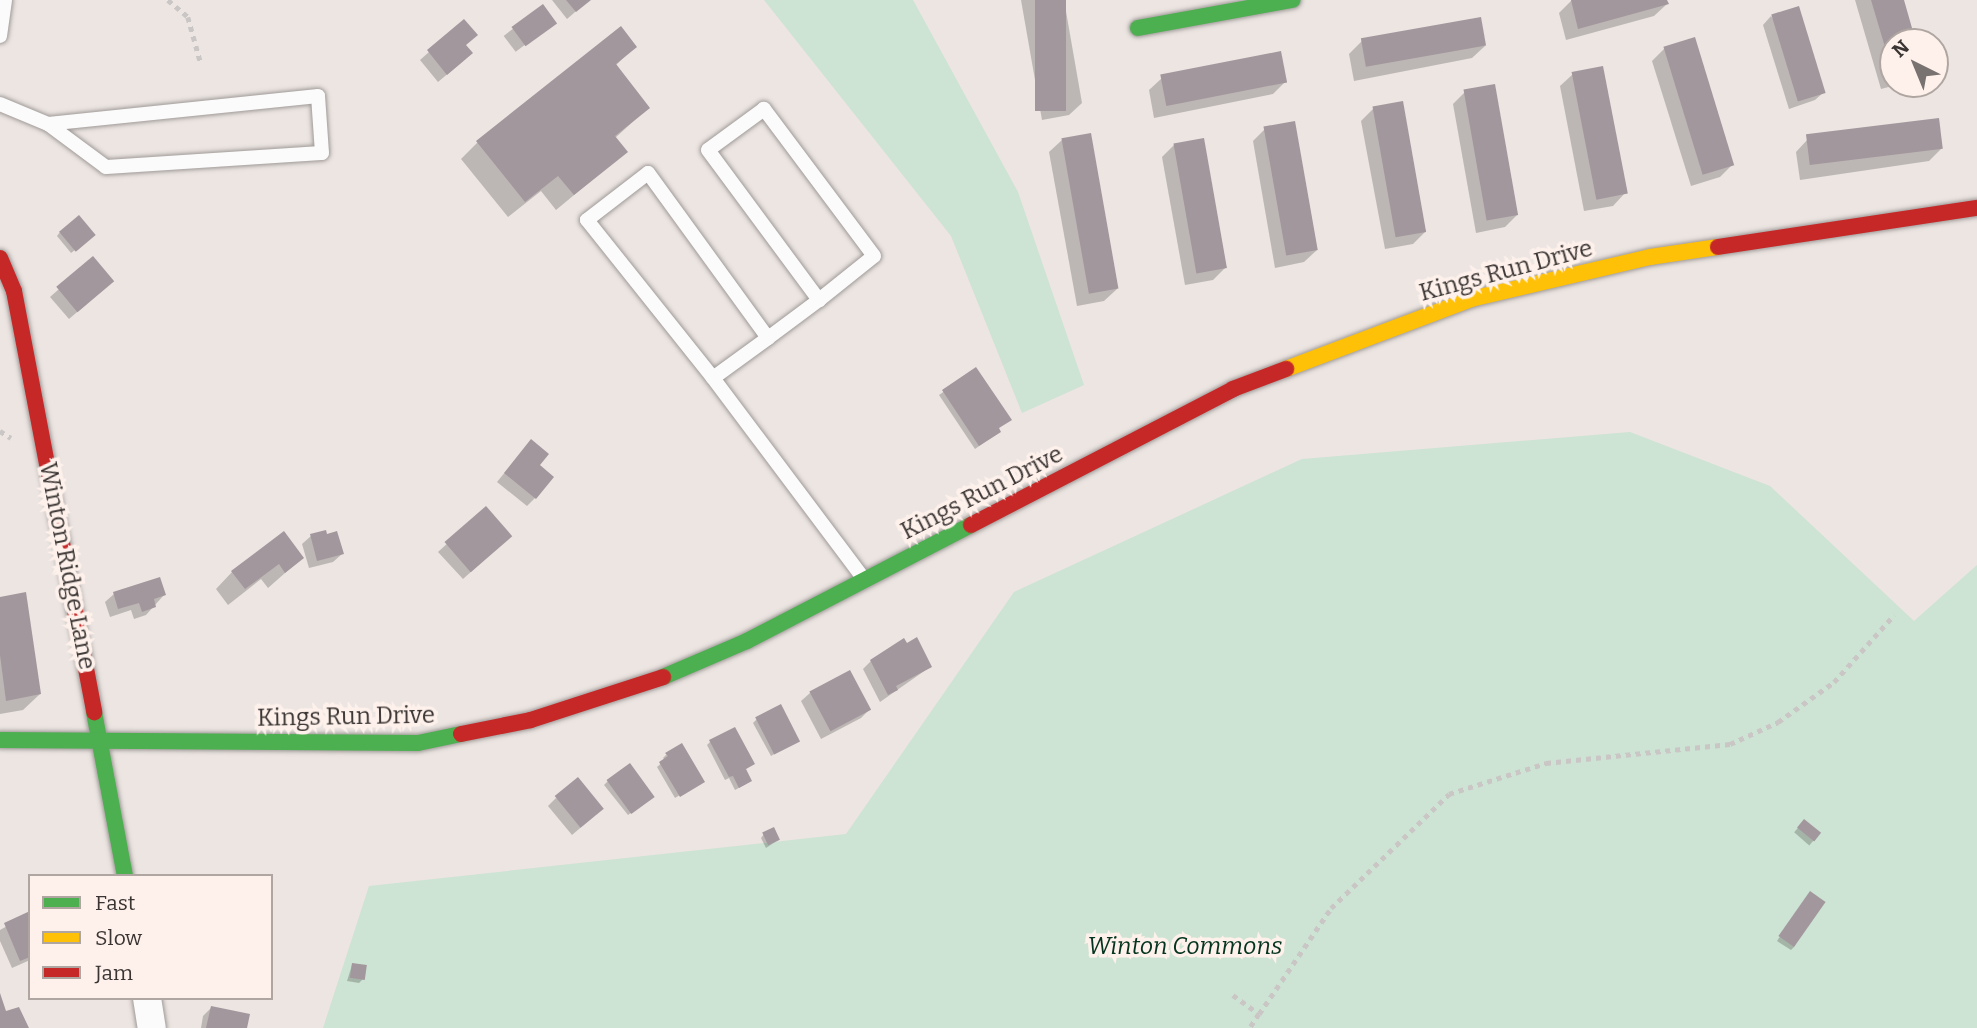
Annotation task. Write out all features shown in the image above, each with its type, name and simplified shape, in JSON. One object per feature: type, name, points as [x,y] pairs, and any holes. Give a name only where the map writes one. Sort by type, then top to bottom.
[{"type":"street","points":[[1138,28],[1293,0]]},
{"type":"street","name":"Kings Run Drive","points":[[0,740],[418,743],[506,726],[597,701],[673,674],[747,641],[1233,389],[1471,299],[1650,257],[1977,208]]},
{"type":"street","name":"Winton Ridge Lane","points":[[0,258],[13,291],[125,874]]},
{"type":"street","points":[[147,1000],[152,1028]]},
{"type":"lane","points":[[0,36],[5,0]]},
{"type":"lane","points":[[0,104],[48,124],[106,167],[323,153],[318,96],[48,124]]},
{"type":"lane","points":[[713,378],[819,300],[874,256],[764,109],[708,150],[819,300]]},
{"type":"lane","points":[[768,338],[648,173],[587,220],[713,378],[864,579]]},
{"type":"path","points":[[168,0],[188,17],[201,64]]},
{"type":"path","points":[[1250,1028],[1331,908],[1449,794],[1546,763],[1730,744],[1778,722],[1834,682],[1894,615]]},
{"type":"path","points":[[1233,995],[1259,1014]]},
{"type":"green space","points":[[764,0],[913,0],[1018,192],[1084,385],[1022,413],[951,236]]},
{"type":"green space","name":"Winton Commons","points":[[1630,432],[1770,486],[1914,621],[1977,565],[1977,1028],[323,1028],[369,886],[846,834],[1014,592],[1302,459]]},
{"type":"building","points":[[566,0],[591,0],[576,12]]},
{"type":"building","points":[[1035,0],[1066,0],[1066,111],[1035,111]]},
{"type":"building","points":[[1571,0],[1667,0],[1669,4],[1578,29]]},
{"type":"building","points":[[1871,0],[1904,0],[1912,28],[1879,28]]},
{"type":"building","points":[[543,4],[557,23],[526,46],[511,27]]},
{"type":"building","points":[[1799,6],[1826,93],[1798,102],[1771,14]]},
{"type":"building","points":[[1481,17],[1486,46],[1366,67],[1361,38]]},
{"type":"building","points":[[464,19],[478,35],[466,45],[473,53],[447,75],[427,50]]},
{"type":"building","points":[[621,26],[637,47],[616,64],[650,108],[615,136],[628,152],[574,195],[558,176],[525,202],[476,141]]},
{"type":"building","points":[[1695,37],[1734,165],[1703,175],[1663,47]]},
{"type":"building","points":[[1281,51],[1287,82],[1166,106],[1160,74]]},
{"type":"building","points":[[1603,66],[1628,194],[1596,200],[1572,72]]},
{"type":"building","points":[[1495,84],[1518,215],[1487,221],[1463,90]]},
{"type":"building","points":[[1403,101],[1426,232],[1396,237],[1372,106]]},
{"type":"building","points":[[1939,118],[1943,149],[1810,165],[1806,134]]},
{"type":"building","points":[[1295,121],[1318,250],[1286,256],[1263,127]]},
{"type":"building","points":[[1091,133],[1118,289],[1089,294],[1061,138]]},
{"type":"building","points":[[1204,138],[1227,268],[1196,273],[1173,143]]},
{"type":"building","points":[[79,215],[96,235],[76,252],[59,232]]},
{"type":"building","points":[[93,256],[114,281],[77,312],[56,287]]},
{"type":"building","points":[[976,367],[1012,420],[999,428],[1001,432],[979,446],[942,390]]},
{"type":"building","points":[[531,439],[549,454],[540,465],[554,477],[536,499],[504,473]]},
{"type":"building","points":[[486,506],[512,536],[471,572],[444,542]]},
{"type":"building","points":[[326,530],[327,534],[337,531],[344,554],[317,561],[310,534]]},
{"type":"building","points":[[284,531],[304,558],[285,573],[279,564],[245,589],[231,571]]},
{"type":"building","points":[[160,577],[166,595],[154,599],[156,607],[142,612],[139,603],[118,609],[113,592]]},
{"type":"building","points":[[26,592],[41,694],[6,701],[0,655],[0,597]]},
{"type":"building","points":[[917,637],[932,667],[896,686],[898,690],[888,695],[870,660],[904,638],[907,643]]},
{"type":"building","points":[[850,670],[871,710],[831,731],[809,692]]},
{"type":"building","points":[[781,704],[800,741],[774,755],[755,717]]},
{"type":"building","points":[[735,727],[755,764],[746,769],[752,781],[739,788],[733,776],[729,777],[709,740]]},
{"type":"building","points":[[682,743],[705,782],[680,797],[659,762],[668,756],[665,753]]},
{"type":"building","points":[[630,763],[655,797],[631,814],[607,780]]},
{"type":"building","points":[[578,777],[604,809],[580,828],[555,796]]},
{"type":"building","points":[[1804,819],[1821,833],[1814,841],[1797,828]]},
{"type":"building","points":[[774,827],[780,840],[768,845],[762,832]]},
{"type":"building","points":[[1810,891],[1826,902],[1794,947],[1778,936]]},
{"type":"building","points":[[28,912],[28,958],[20,961],[4,923]]},
{"type":"building","points":[[352,963],[367,965],[365,980],[350,978]]},
{"type":"building","points":[[0,993],[6,1011],[19,1007],[29,1028],[0,1028]]},
{"type":"building","points":[[211,1006],[250,1014],[247,1028],[206,1028]]},
{"type":"traffic: fast","points":[[1138,28],[1292,0]]},
{"type":"traffic: fast","points":[[663,677],[747,641],[971,525]]},
{"type":"traffic: fast","points":[[94,712],[125,874]]},
{"type":"traffic: fast","points":[[0,740],[418,743],[461,734]]},
{"type":"traffic: slow","points":[[1286,369],[1471,299],[1650,257],[1718,247]]},
{"type":"traffic: jam","points":[[1718,247],[1977,208]]},
{"type":"traffic: jam","points":[[0,258],[14,291],[94,712]]},
{"type":"traffic: jam","points":[[971,525],[1233,389],[1286,369]]},
{"type":"traffic: jam","points":[[461,734],[531,720],[663,677]]}]
